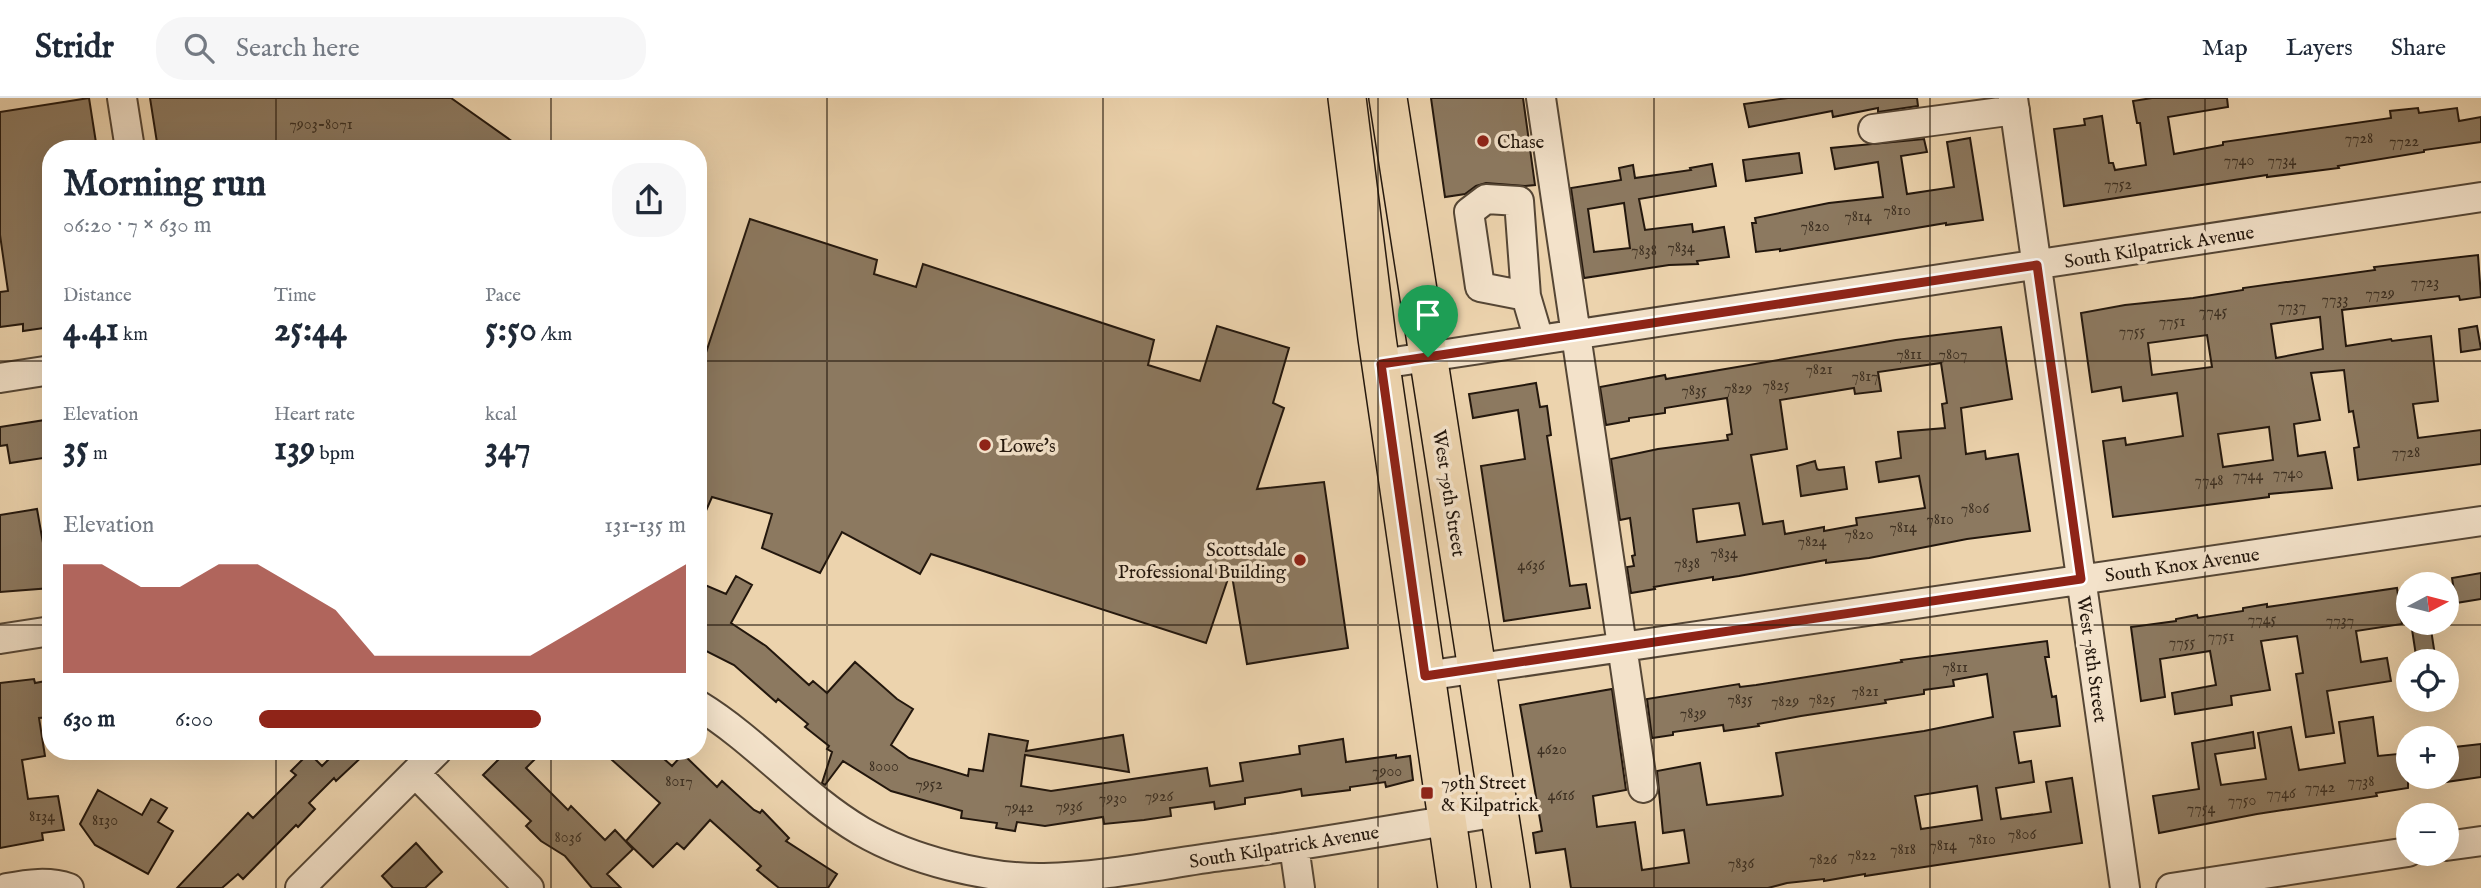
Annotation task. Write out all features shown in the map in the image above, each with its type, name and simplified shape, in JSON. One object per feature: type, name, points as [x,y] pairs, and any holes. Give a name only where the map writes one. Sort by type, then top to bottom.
[{"type":"main road","points":[[1347,98],[1381,364],[1457,888]]},
{"type":"main road","name":"West 79th Street","points":[[1388,98],[1511,888]]},
{"type":"street","points":[[122,98],[129,140]]},
{"type":"street","points":[[1541,98],[1643,788]]},
{"type":"street","points":[[1873,129],[2014,104]]},
{"type":"street","name":"West 78th Street","points":[[2014,104],[2125,888]]},
{"type":"street","name":"South Kilpatrick Avenue","points":[[1381,364],[2481,197]]},
{"type":"street","points":[[1526,296],[1539,340]]},
{"type":"street","points":[[0,378],[42,371]]},
{"type":"street","name":"South Knox Avenue","points":[[1425,676],[2481,521]]},
{"type":"street","points":[[0,639],[42,632]]},
{"type":"street","name":"South Kilpatrick Avenue","points":[[707,711],[741,735],[835,814],[862,831],[892,846],[971,870],[1041,878],[1079,876],[1294,846],[1499,812]]},
{"type":"street","points":[[300,888],[429,760]]},
{"type":"street","points":[[415,773],[529,888]]},
{"type":"street","points":[[2459,844],[2481,841]]},
{"type":"street","points":[[1294,846],[1300,888]]},
{"type":"street","points":[[2171,888],[2396,854]]},
{"type":"street","points":[[7,888],[31,884],[69,888]]},
{"type":"building","points":[[89,98],[96,140],[42,140],[42,328],[23,331],[23,324],[0,327],[0,292],[8,291],[0,235],[0,112]]},
{"type":"building","points":[[150,98],[451,98],[510,140],[157,140]]},
{"type":"building","name":"Chase","points":[[1431,98],[1523,98],[1535,185],[1486,183],[1465,194],[1445,197]]},
{"type":"building","points":[[1788,98],[1917,98],[1918,106],[1878,112],[1878,108],[1833,117],[1832,111],[1749,127],[1744,104]]},
{"type":"building","points":[[2152,98],[2227,98],[2228,107],[2168,117],[2174,154],[2223,145],[2223,142],[2391,118],[2390,111],[2418,108],[2419,113],[2457,108],[2459,121],[2481,117],[2481,142],[2424,150],[2338,166],[2339,168],[2267,175],[2064,206],[2054,129],[2085,125],[2084,119],[2102,116],[2109,163],[2113,163],[2115,170],[2146,165],[2140,123],[2137,123],[2133,101]]},
{"type":"building","points":[[1970,138],[1983,220],[1946,223],[1780,251],[1756,252],[1752,223],[1756,223],[1755,218],[1829,203],[1883,197],[1878,162],[1835,169],[1831,148],[1924,139],[1927,152],[1901,156],[1907,194],[1954,187],[1947,142]]},
{"type":"building","points":[[1799,153],[1802,173],[1746,181],[1743,160]]},
{"type":"building","points":[[1712,164],[1716,186],[1639,199],[1645,230],[1692,224],[1693,232],[1724,227],[1729,257],[1697,261],[1698,264],[1669,265],[1584,278],[1571,188],[1621,180],[1619,168],[1633,165],[1635,178],[1691,170],[1690,168]],"holes":[[[1624,203],[1630,248],[1594,252],[1588,209]]]},
{"type":"building","name":"Lowe's","points":[[750,219],[877,260],[874,274],[916,287],[923,264],[1154,340],[1148,365],[1200,381],[1217,326],[1289,348],[1273,403],[1284,408],[1257,489],[1324,482],[1348,648],[1247,664],[1231,570],[1206,643],[931,554],[920,574],[842,532],[820,573],[762,548],[772,514],[712,497],[707,508],[707,350]]},
{"type":"building","points":[[2478,255],[2481,297],[2460,300],[2459,296],[2342,310],[2346,346],[2431,336],[2438,401],[2413,404],[2418,438],[2481,430],[2481,464],[2358,480],[2354,448],[2359,447],[2353,411],[2349,412],[2344,370],[2311,373],[2320,420],[2294,424],[2298,456],[2325,452],[2332,488],[2269,494],[2269,497],[2113,517],[2103,441],[2125,438],[2126,445],[2183,436],[2177,393],[2123,401],[2121,387],[2092,392],[2081,313],[2375,270],[2374,267]],"holes":[[[2320,317],[2323,349],[2276,358],[2271,324]],[[2207,335],[2212,367],[2152,375],[2148,343]],[[2269,427],[2273,460],[2223,467],[2218,434]]]},
{"type":"building","points":[[2477,326],[2481,349],[2461,352],[2459,329]]},
{"type":"building","points":[[2001,327],[2012,399],[1961,408],[1966,454],[1985,451],[1986,459],[2018,454],[2030,531],[1967,539],[1869,558],[1826,563],[1826,560],[1713,580],[1713,577],[1631,593],[1627,567],[1634,566],[1632,556],[1635,555],[1630,518],[1620,520],[1611,459],[1658,449],[1728,440],[1727,435],[1732,434],[1727,398],[1665,408],[1665,413],[1629,418],[1629,421],[1606,425],[1600,387],[1665,375],[1666,379],[1896,340]],"holes":[[[1941,363],[1947,403],[1942,404],[1945,428],[1898,432],[1901,458],[1876,462],[1879,482],[1919,476],[1925,508],[1856,518],[1857,525],[1824,531],[1824,527],[1785,534],[1783,521],[1763,524],[1751,455],[1787,449],[1780,400],[1854,388],[1855,394],[1881,391],[1878,372]],[[1739,503],[1745,535],[1697,542],[1693,509]]]},
{"type":"building","points":[[1536,383],[1540,407],[1547,406],[1551,435],[1547,436],[1570,586],[1586,584],[1590,608],[1504,621],[1481,466],[1525,459],[1518,410],[1473,418],[1469,394]]},
{"type":"building","points":[[42,420],[42,458],[10,463],[7,445],[0,446],[0,427]]},
{"type":"building","points":[[1815,461],[1819,470],[1844,467],[1847,489],[1801,496],[1797,466]]},
{"type":"building","points":[[37,509],[42,537],[42,589],[0,592],[0,515]]},
{"type":"building","points":[[2481,573],[2481,599],[2459,603],[2459,577]]},
{"type":"building","points":[[736,576],[752,585],[731,623],[766,646],[809,685],[813,681],[827,693],[855,662],[897,699],[913,709],[891,745],[909,758],[968,776],[969,769],[983,771],[989,734],[1028,741],[1026,751],[1123,735],[1129,772],[1025,755],[1021,786],[1051,791],[1207,768],[1210,786],[1243,781],[1240,763],[1300,754],[1299,746],[1343,739],[1346,762],[1396,755],[1396,758],[1410,756],[1413,780],[1386,787],[1385,782],[1302,796],[1301,789],[1245,798],[1245,804],[1215,809],[1214,802],[1170,808],[1171,816],[1144,820],[1104,824],[1103,817],[1045,826],[1017,822],[1015,831],[996,828],[997,823],[961,818],[962,811],[891,791],[843,761],[825,785],[822,783],[832,752],[827,749],[829,746],[805,727],[808,724],[778,699],[776,702],[734,665],[707,652],[707,586],[726,594]]},
{"type":"building","points":[[2396,588],[2396,625],[2356,631],[2361,662],[2387,658],[2391,681],[2327,691],[2334,733],[2306,737],[2296,674],[2303,673],[2297,636],[2261,641],[2270,690],[2231,696],[2232,705],[2175,714],[2172,693],[2216,685],[2210,651],[2160,659],[2165,697],[2141,701],[2131,627],[2176,621],[2197,615],[2198,618],[2243,611],[2243,608],[2267,604],[2267,607]]},
{"type":"building","points":[[2413,635],[2432,635],[2434,649],[2415,649]]},
{"type":"building","points":[[2047,641],[2049,657],[2045,657],[2052,697],[2056,696],[2060,726],[2014,732],[2019,763],[2031,761],[2034,782],[1996,788],[2001,819],[2051,812],[2046,782],[2072,778],[2082,843],[1865,876],[1787,883],[1768,888],[1571,888],[1565,849],[1536,853],[1533,833],[1542,831],[1520,705],[1612,689],[1626,790],[1593,796],[1597,827],[1635,822],[1642,870],[1689,863],[1684,830],[1663,833],[1657,771],[1700,763],[1707,805],[1781,796],[1783,795],[1776,753],[1924,731],[1993,717],[1987,674],[1953,680],[1954,686],[1924,690],[1924,694],[1885,700],[1886,703],[1801,716],[1758,724],[1759,726],[1724,731],[1723,725],[1673,732],[1673,735],[1652,738],[1647,699],[1739,684],[1740,687],[1756,685],[1902,662],[1901,660]],"holes":[[[1977,786],[1982,820],[1921,829],[1915,796]]]},
{"type":"building","points":[[34,679],[35,683],[42,682],[42,718],[39,718],[42,757],[22,760],[28,799],[58,796],[64,830],[42,833],[43,840],[0,848],[0,683]]},
{"type":"building","points":[[2373,717],[2378,756],[2396,754],[2396,789],[2402,789],[2376,793],[2377,796],[2257,814],[2159,833],[2153,796],[2199,789],[2192,743],[2253,732],[2255,748],[2215,754],[2221,785],[2266,779],[2258,733],[2291,727],[2299,770],[2345,763],[2339,722]]},
{"type":"building","points":[[2481,744],[2481,777],[2459,780],[2459,747]]},
{"type":"building","points":[[302,760],[316,760],[322,766],[328,760],[358,760],[336,781],[334,778],[309,803],[315,809],[243,879],[238,874],[222,888],[177,888],[248,813],[253,818],[296,775],[291,771]]},
{"type":"building","points":[[498,760],[534,760],[526,768],[568,810],[571,806],[605,840],[615,830],[633,849],[607,874],[621,888],[592,888],[565,856],[541,841],[526,826],[531,821],[483,775]]},
{"type":"building","points":[[612,760],[665,760],[672,766],[678,760],[689,760],[717,787],[722,781],[754,810],[760,813],[762,810],[789,838],[786,841],[837,874],[828,888],[779,888],[757,870],[761,866],[710,820],[684,849],[677,843],[653,867],[626,841],[660,803]]},
{"type":"building","points":[[98,790],[142,815],[151,799],[167,808],[158,822],[173,831],[148,874],[95,845],[80,824]]},
{"type":"building","points":[[416,843],[442,872],[425,888],[393,888],[382,876]]},
{"type":"place","name":"Chase","points":[[1483,141]]},
{"type":"place","name":"Lowe's","points":[[985,445]]},
{"type":"place","name":"Scottsdale Professional Building","points":[[1300,560]]},
{"type":"place","name":"79th Street & Kilpatrick","points":[[1427,793]]},
{"type":"route","points":[[2037,265],[2081,579],[1425,676],[1381,364],[1428,357],[2037,265]]}]
